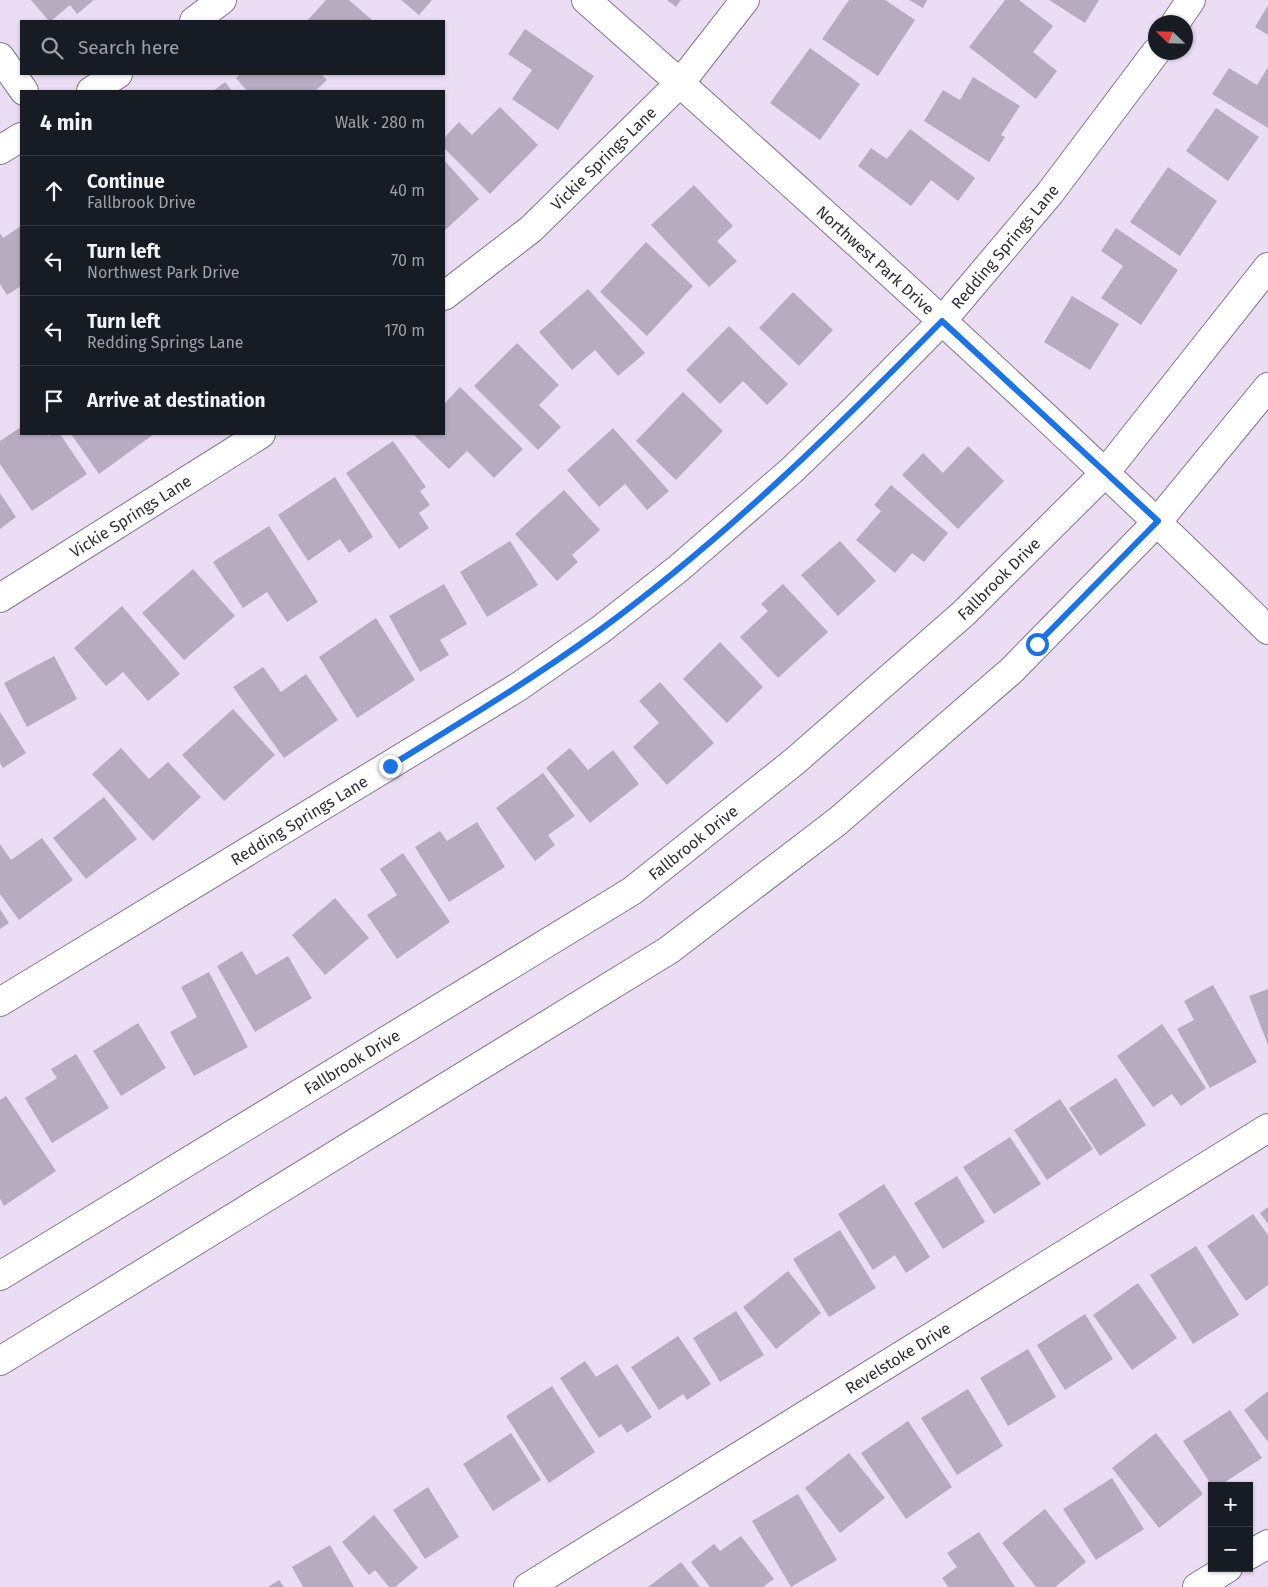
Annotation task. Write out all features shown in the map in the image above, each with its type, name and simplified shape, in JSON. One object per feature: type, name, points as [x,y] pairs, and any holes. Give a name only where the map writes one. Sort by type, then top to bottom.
[{"type":"street","points":[[195,20],[222,0]]},
{"type":"street","name":"Northwest Park Drive","points":[[586,0],[681,82],[942,321],[1158,521],[1268,630]]},
{"type":"street","name":"Vickie Springs Lane","points":[[445,295],[531,229],[681,82],[745,0]]},
{"type":"street","points":[[1180,15],[1190,0]]},
{"type":"street","points":[[0,57],[23,90]]},
{"type":"street","name":"Redding Springs Lane","points":[[0,1002],[501,697],[600,630],[680,568],[792,470],[942,321],[1050,193],[1150,60]]},
{"type":"street","points":[[93,90],[116,75]]},
{"type":"street","points":[[0,150],[20,138]]},
{"type":"street","name":"Fallbrook Drive","points":[[0,1276],[632,891],[795,761],[957,620],[1105,473],[1268,267]]},
{"type":"street","points":[[0,1361],[669,950],[838,822],[1012,670],[1158,521],[1268,387]]},
{"type":"street","name":"Vickie Springs Lane","points":[[0,598],[259,435]]},
{"type":"street","name":"Revelstoke Drive","points":[[528,1587],[560,1579],[1268,1128]]},
{"type":"street","points":[[1253,1553],[1268,1544]]},
{"type":"street","points":[[1197,1587],[1221,1572]]},
{"type":"building","points":[[31,0],[94,0],[77,14],[70,5],[52,20],[48,20]]},
{"type":"building","points":[[326,0],[349,0],[372,20],[308,20]]},
{"type":"building","points":[[401,0],[432,0],[419,15]]},
{"type":"building","points":[[667,0],[681,0],[676,7]]},
{"type":"building","points":[[849,0],[885,0],[915,20],[878,76],[822,39]]},
{"type":"building","points":[[909,0],[927,0],[923,8]]},
{"type":"building","points":[[1005,0],[1019,0],[1053,26],[1033,52],[1057,71],[1036,99],[969,47]]},
{"type":"building","points":[[1049,0],[1099,0],[1085,23]]},
{"type":"building","points":[[1268,5],[1268,35],[1255,27]]},
{"type":"building","points":[[525,29],[594,76],[558,130],[512,99],[532,70],[508,54]]},
{"type":"building","points":[[810,48],[860,84],[820,140],[770,103]]},
{"type":"building","points":[[1268,67],[1268,128],[1212,94],[1229,68],[1257,85]]},
{"type":"building","points":[[240,75],[322,75],[327,80],[316,90],[246,90],[236,78]]},
{"type":"building","points":[[973,77],[1020,106],[1001,135],[1005,137],[989,162],[924,121],[943,90],[960,100]]},
{"type":"building","points":[[225,82],[231,90],[214,90]]},
{"type":"building","points":[[500,107],[538,145],[490,194],[445,149],[445,137],[459,122],[472,135]]},
{"type":"building","points":[[1216,108],[1259,137],[1228,181],[1186,151]]},
{"type":"building","points":[[910,129],[975,178],[958,201],[931,180],[911,206],[858,166],[871,148],[887,159]]},
{"type":"building","points":[[445,161],[479,199],[445,230]]},
{"type":"building","points":[[1168,167],[1217,201],[1180,256],[1130,222]]},
{"type":"building","points":[[694,185],[733,226],[717,241],[737,261],[709,287],[651,225]]},
{"type":"building","points":[[20,227],[20,287],[7,295],[0,284],[0,233],[3,238]]},
{"type":"building","points":[[1116,228],[1178,270],[1141,325],[1101,298],[1123,266],[1101,251]]},
{"type":"building","points":[[646,242],[693,286],[647,336],[600,292]]},
{"type":"building","points":[[588,289],[645,353],[618,376],[595,350],[572,370],[539,332]]},
{"type":"building","points":[[793,292],[833,330],[799,366],[759,328]]},
{"type":"building","points":[[1072,296],[1119,324],[1090,370],[1044,342]]},
{"type":"building","points":[[729,326],[788,384],[767,405],[743,381],[720,404],[686,370]]},
{"type":"building","points":[[517,343],[559,385],[539,405],[561,427],[538,450],[474,386]]},
{"type":"building","points":[[460,387],[523,449],[494,478],[467,451],[449,469],[414,435],[445,435],[445,403]]},
{"type":"building","points":[[683,392],[723,431],[676,480],[636,441]]},
{"type":"building","points":[[20,428],[20,435],[61,435],[87,474],[32,511],[0,464],[0,441]]},
{"type":"building","points":[[613,428],[669,491],[647,510],[625,484],[599,507],[567,470]]},
{"type":"building","points":[[72,435],[153,435],[99,474]]},
{"type":"building","points":[[393,441],[426,487],[420,491],[430,505],[419,513],[429,528],[399,549],[346,473]]},
{"type":"building","points":[[968,446],[1004,481],[958,529],[902,475],[923,453],[943,473]]},
{"type":"building","points":[[335,477],[373,537],[349,553],[340,539],[308,561],[278,515]]},
{"type":"building","points":[[891,485],[948,533],[924,562],[912,553],[895,573],[856,540],[881,511],[874,505]]},
{"type":"building","points":[[564,490],[600,530],[572,555],[578,562],[557,581],[515,534]]},
{"type":"building","points":[[0,493],[16,517],[0,529]]},
{"type":"building","points":[[269,526],[318,602],[287,622],[267,592],[243,608],[213,562]]},
{"type":"building","points":[[510,541],[538,585],[487,617],[460,572]]},
{"type":"building","points":[[840,541],[876,581],[838,616],[801,575]]},
{"type":"building","points":[[193,569],[235,616],[184,660],[142,613]]},
{"type":"building","points":[[444,584],[467,624],[440,640],[449,655],[420,672],[389,616]]},
{"type":"building","points":[[783,584],[828,632],[778,678],[740,637],[768,611],[761,604]]},
{"type":"building","points":[[122,606],[180,674],[148,701],[123,672],[106,686],[74,648]]},
{"type":"building","points":[[376,618],[415,680],[357,718],[319,657]]},
{"type":"building","points":[[720,642],[763,687],[727,723],[683,679]]},
{"type":"building","points":[[54,656],[77,699],[27,727],[4,683]]},
{"type":"building","points":[[263,667],[281,692],[306,674],[338,720],[284,758],[233,687]]},
{"type":"building","points":[[660,682],[714,743],[667,785],[633,747],[659,723],[639,701]]},
{"type":"building","points":[[233,709],[275,755],[224,801],[182,755]]},
{"type":"building","points":[[0,712],[26,753],[3,768],[0,763]]},
{"type":"building","points":[[121,748],[149,779],[168,762],[201,797],[153,841],[92,774]]},
{"type":"building","points":[[570,748],[588,770],[613,750],[639,784],[590,823],[546,768]]},
{"type":"building","points":[[543,773],[575,816],[548,835],[555,845],[535,861],[496,808]]},
{"type":"building","points":[[104,797],[137,839],[86,879],[53,838]]},
{"type":"building","points":[[477,822],[505,867],[449,902],[415,847],[440,831],[447,841]]},
{"type":"building","points":[[42,838],[73,880],[19,920],[0,894],[0,844],[11,860]]},
{"type":"building","points":[[403,853],[450,922],[397,959],[367,915],[397,895],[380,869]]},
{"type":"building","points":[[335,898],[369,938],[325,975],[292,935]]},
{"type":"building","points":[[0,909],[9,923],[0,929]]},
{"type":"building","points":[[242,951],[256,975],[288,956],[312,998],[255,1032],[217,966]]},
{"type":"building","points":[[209,972],[248,1047],[194,1076],[170,1032],[197,1017],[181,987]]},
{"type":"building","points":[[1213,985],[1257,1062],[1210,1088],[1177,1029],[1194,1020],[1184,1001]]},
{"type":"building","points":[[1268,989],[1268,1045],[1249,996]]},
{"type":"building","points":[[138,1023],[166,1068],[121,1096],[93,1051]]},
{"type":"building","points":[[1162,1024],[1206,1088],[1181,1106],[1172,1094],[1153,1107],[1117,1056]]},
{"type":"building","points":[[76,1054],[109,1108],[52,1143],[25,1098],[57,1078],[51,1069]]},
{"type":"building","points":[[1116,1078],[1146,1125],[1100,1156],[1069,1108]]},
{"type":"building","points":[[6,1096],[56,1171],[4,1206],[0,1199],[0,1100]]},
{"type":"building","points":[[1060,1099],[1093,1149],[1047,1180],[1014,1130]]},
{"type":"building","points":[[1010,1137],[1041,1184],[994,1214],[963,1167]]},
{"type":"building","points":[[957,1176],[985,1222],[943,1249],[914,1203]]},
{"type":"building","points":[[884,1184],[930,1257],[906,1273],[895,1255],[873,1270],[838,1214]]},
{"type":"building","points":[[1268,1207],[1268,1224],[1260,1213]]},
{"type":"building","points":[[1253,1214],[1268,1235],[1268,1285],[1246,1301],[1207,1246]]},
{"type":"building","points":[[840,1230],[876,1288],[829,1317],[793,1259]]},
{"type":"building","points":[[1196,1246],[1239,1315],[1193,1344],[1150,1275]]},
{"type":"building","points":[[788,1271],[821,1313],[776,1349],[743,1307]]},
{"type":"building","points":[[1138,1283],[1177,1338],[1132,1370],[1093,1315]]},
{"type":"building","points":[[736,1311],[764,1355],[720,1382],[693,1338]]},
{"type":"building","points":[[1085,1314],[1113,1359],[1065,1390],[1037,1345]]},
{"type":"building","points":[[678,1336],[711,1384],[687,1400],[683,1394],[659,1410],[631,1367]]},
{"type":"building","points":[[1028,1349],[1056,1397],[1008,1426],[980,1378]]},
{"type":"building","points":[[585,1361],[596,1377],[617,1364],[652,1417],[627,1433],[621,1424],[599,1438],[560,1378]]},
{"type":"building","points":[[552,1386],[595,1452],[549,1483],[506,1416]]},
{"type":"building","points":[[968,1389],[1003,1446],[957,1475],[921,1418]]},
{"type":"building","points":[[1268,1391],[1268,1442],[1244,1410]]},
{"type":"building","points":[[1230,1410],[1262,1458],[1225,1482],[1209,1482],[1183,1441]]},
{"type":"building","points":[[908,1421],[952,1487],[906,1519],[861,1453]]},
{"type":"building","points":[[511,1433],[541,1480],[493,1511],[463,1464]]},
{"type":"building","points":[[1156,1433],[1203,1494],[1159,1528],[1112,1468]]},
{"type":"building","points":[[849,1453],[885,1498],[840,1533],[805,1488]]},
{"type":"building","points":[[1112,1478],[1144,1529],[1096,1560],[1063,1509]]},
{"type":"building","points":[[428,1487],[459,1537],[425,1559],[393,1510]]},
{"type":"building","points":[[798,1494],[837,1560],[791,1587],[752,1521]]},
{"type":"building","points":[[1045,1509],[1086,1562],[1055,1587],[1036,1587],[1002,1543]]},
{"type":"building","points":[[374,1515],[418,1568],[395,1587],[389,1587],[375,1570],[369,1575],[342,1542]]},
{"type":"building","points":[[979,1532],[1015,1587],[948,1587],[942,1578],[957,1567],[947,1553]]},
{"type":"building","points":[[741,1536],[774,1579],[763,1587],[710,1587],[691,1562],[714,1544],[720,1551]]},
{"type":"building","points":[[330,1545],[354,1587],[303,1587],[292,1567]]},
{"type":"building","points":[[681,1562],[700,1587],[648,1587]]},
{"type":"building","points":[[279,1580],[284,1587],[268,1587]]},
{"type":"route","points":[[390,766],[518,686],[600,630],[680,568],[792,470],[942,321],[1158,521],[1037,644]]}]
